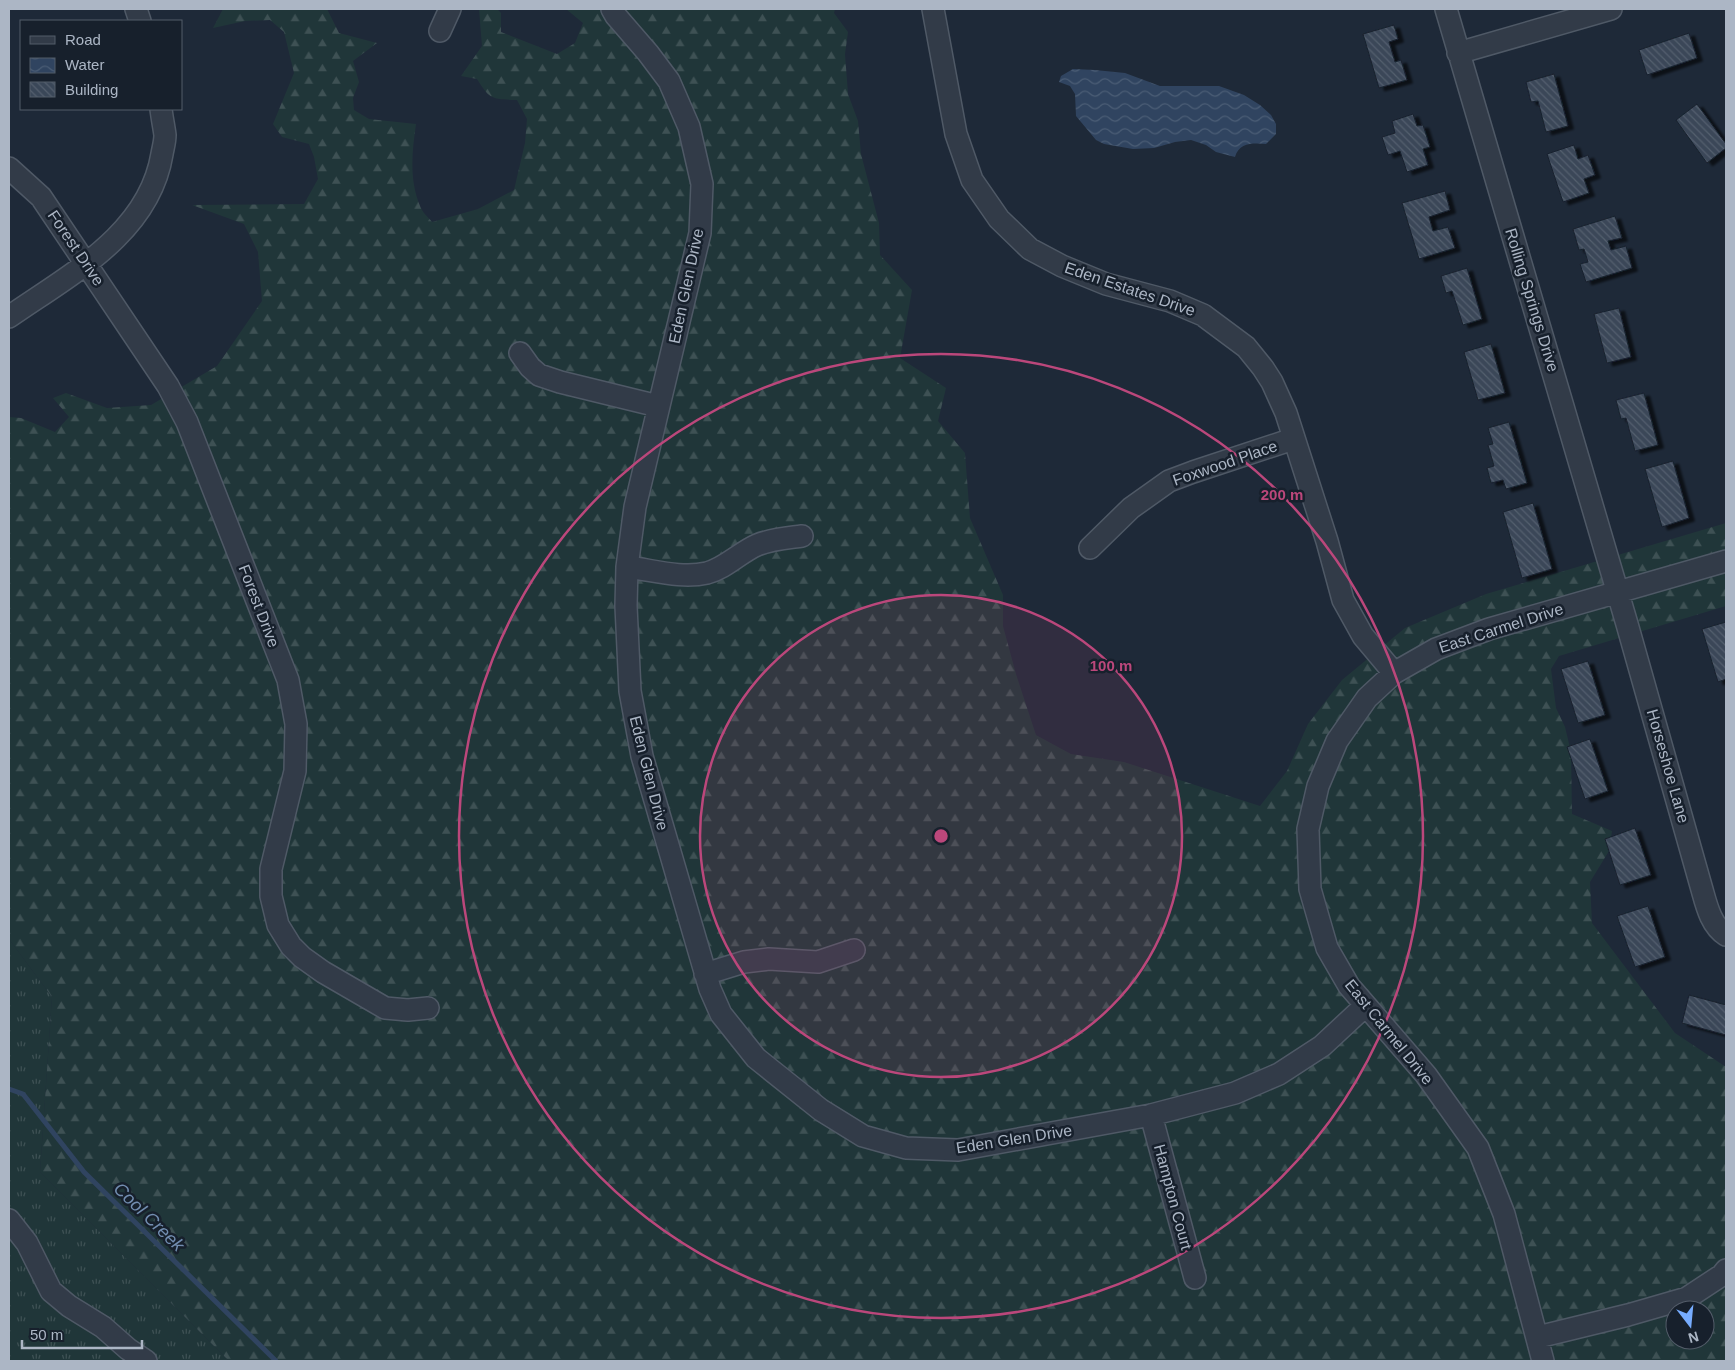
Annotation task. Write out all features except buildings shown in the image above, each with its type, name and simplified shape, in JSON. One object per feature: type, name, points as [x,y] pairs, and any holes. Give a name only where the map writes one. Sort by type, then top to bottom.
[{"type":"street","points":[[440,31],[450,9]]},
{"type":"street","name":"Eden Glen Drive","points":[[612,9],[668,81],[689,127],[702,184],[700,233],[635,507],[627,567],[626,606],[630,691],[642,756],[705,974],[721,1014],[756,1058],[821,1110],[863,1136],[906,1148],[958,1150],[1151,1115],[1235,1093],[1279,1074],[1322,1046],[1365,1006]]},
{"type":"street","name":"Eden Estates Drive","points":[[933,9],[956,134],[972,180],[999,219],[1030,249],[1062,266],[1106,284],[1170,301],[1203,315],[1246,347],[1264,368],[1286,412],[1293,439],[1327,541],[1343,600],[1363,636],[1394,673]]},
{"type":"street","name":"Rolling Springs Drive","points":[[1446,9],[1617,592]]},
{"type":"street","points":[[1458,53],[1611,9]]},
{"type":"street","points":[[9,317],[87,264],[122,234],[151,192],[161,164],[165,137],[161,110]]},
{"type":"street","name":"Forest Drive","points":[[9,168],[41,197],[168,386],[187,422],[288,680],[296,724],[294,771],[271,868],[271,896],[278,925],[291,946],[302,957],[323,972],[385,1008],[408,1010],[428,1008]]},
{"type":"street","points":[[520,353],[530,368],[539,375],[658,406]]},
{"type":"street","name":"Foxwood Place","points":[[1090,548],[1131,508],[1169,482],[1193,472],[1293,439]]},
{"type":"street","points":[[627,567],[682,576],[697,575],[727,565],[745,552],[766,542],[802,536]]},
{"type":"street","name":"East Carmel Drive","points":[[1543,1361],[1504,1214],[1478,1148],[1426,1076],[1365,1006],[1350,986],[1327,948],[1310,889],[1308,829],[1318,786],[1337,741],[1367,698],[1394,673],[1436,649],[1489,629],[1726,561]]},
{"type":"street","name":"Horseshoe Lane","points":[[1617,592],[1700,886],[1713,922],[1726,935]]},
{"type":"street","points":[[705,974],[744,962],[769,959],[818,962],[854,950]]},
{"type":"street","name":"Hampton Court","points":[[1151,1115],[1195,1278]]},
{"type":"street","points":[[9,1220],[27,1243],[51,1291],[69,1306],[103,1327],[128,1349],[146,1361]]},
{"type":"street","points":[[1538,1337],[1628,1315],[1687,1298],[1722,1275],[1726,1270]]},
{"type":"green space","points":[[223,9],[327,9],[339,33],[377,43],[353,61],[359,82],[353,98],[354,110],[369,119],[416,124],[413,155],[414,186],[421,208],[432,222],[478,209],[514,190],[525,143],[527,119],[517,100],[492,97],[485,91],[477,79],[461,76],[482,46],[479,9],[497,9],[501,13],[501,32],[557,54],[575,43],[583,23],[566,9],[835,9],[834,13],[848,32],[845,54],[848,94],[858,121],[861,154],[879,223],[880,255],[912,290],[900,358],[946,388],[938,421],[965,453],[970,518],[1003,595],[1003,626],[1036,735],[1071,754],[1124,762],[1260,806],[1287,771],[1308,724],[1342,680],[1405,628],[1486,594],[1726,523],[1726,606],[1559,656],[1551,669],[1556,708],[1565,727],[1571,752],[1572,814],[1612,831],[1609,851],[1590,882],[1592,923],[1675,1033],[1726,1067],[1726,1361],[229,1361],[40,1172],[52,997],[9,939],[9,417],[21,418],[55,432],[69,417],[53,398],[66,393],[107,408],[151,405],[217,366],[262,301],[258,252],[244,224],[192,205],[304,204],[318,179],[314,157],[309,144],[282,137],[273,124],[294,73],[284,32],[270,20],[245,21],[213,28]]},
{"type":"green space","points":[[9,939],[52,997],[40,1172],[229,1361],[9,1361]]},
{"type":"water","points":[[1073,69],[1125,73],[1160,86],[1219,86],[1244,95],[1260,105],[1271,115],[1276,124],[1276,134],[1266,144],[1248,144],[1243,146],[1235,157],[1216,152],[1206,145],[1191,140],[1154,148],[1133,149],[1104,144],[1096,140],[1076,116],[1075,94],[1070,86],[1059,82],[1061,76]]},
{"type":"waterway","name":"Cool Creek","points":[[9,1089],[23,1094],[84,1172],[276,1361]]}]
